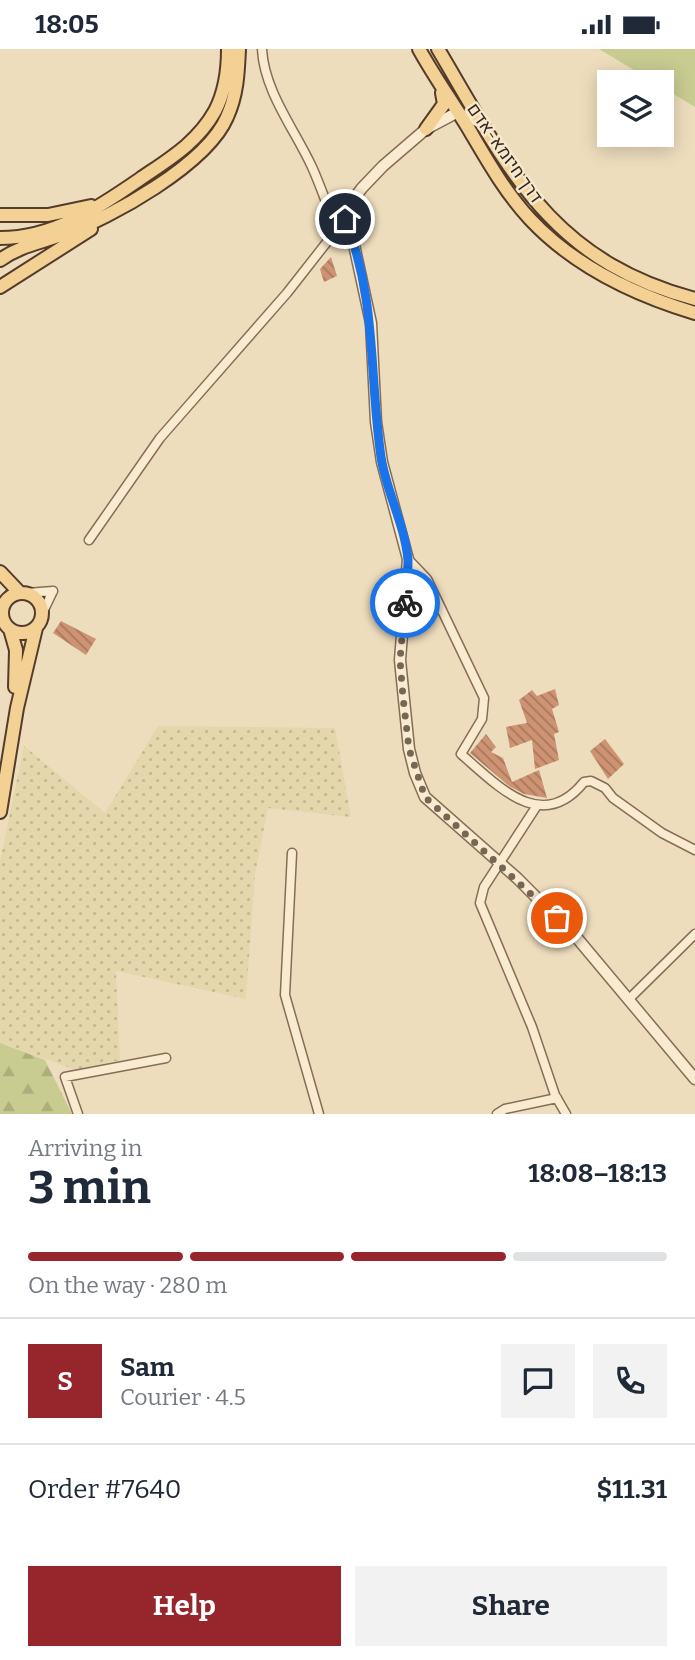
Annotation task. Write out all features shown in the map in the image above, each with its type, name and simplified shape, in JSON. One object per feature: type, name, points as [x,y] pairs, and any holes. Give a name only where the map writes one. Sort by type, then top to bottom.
[{"type":"main road","name":"דרך חיזמא-אדם","points":[[419,49],[440,89],[466,125],[496,176],[531,220],[582,262],[623,286],[660,303],[695,313]]},
{"type":"main road","name":"דרך חיזמא-אדם","points":[[438,49],[480,122],[522,185],[560,229],[631,275],[695,299]]},
{"type":"main road","points":[[0,239],[25,237],[69,224],[108,202],[177,155],[197,138],[216,110],[224,88],[230,50]]},
{"type":"main road","points":[[0,287],[132,202],[213,141],[227,118],[234,96],[230,50]]},
{"type":"main road","points":[[426,129],[444,104],[440,89]]},
{"type":"main road","points":[[439,122],[456,120],[466,125]]},
{"type":"main road","points":[[0,215],[48,215],[108,202]]},
{"type":"main road","points":[[0,260],[16,249],[63,235],[132,202]]},
{"type":"main road","points":[[0,572],[23,593],[38,601],[42,614],[36,628],[10,749],[0,812]]},
{"type":"main road","points":[[10,749],[16,663],[9,629],[3,620],[1,602],[23,593]]},
{"type":"main road","points":[[9,629],[23,633],[36,628]]},
{"type":"street","points":[[262,49],[262,62],[275,95],[314,170],[336,228]]},
{"type":"street","points":[[456,113],[460,86]]},
{"type":"street","points":[[480,122],[456,113],[426,129],[362,188],[347,208],[345,219],[354,240],[371,323],[376,422],[382,462],[408,559],[400,660],[409,749],[425,797],[576,938],[695,1079]]},
{"type":"street","points":[[89,540],[160,438],[287,293],[345,219]]},
{"type":"street","points":[[408,559],[427,579],[484,698],[482,719],[461,754],[482,773],[536,807],[553,807],[573,795],[584,782],[591,781],[605,788],[613,798],[662,833],[695,850]]},
{"type":"street","points":[[536,807],[481,894],[482,913],[532,1027],[557,1098],[566,1114]]},
{"type":"street","points":[[292,853],[285,995],[319,1114]]},
{"type":"street","points":[[629,999],[695,934]]},
{"type":"street","points":[[78,1114],[65,1077],[166,1058]]},
{"type":"street","points":[[497,1114],[505,1109],[557,1098]]},
{"type":"shaded area","points":[[158,726],[335,728],[351,817],[268,808],[255,874],[246,999],[116,971],[120,1060],[76,1070],[0,1043],[0,861],[24,746],[105,813]]},
{"type":"green space","points":[[599,49],[695,49],[695,107],[674,94],[674,70],[634,70]]},
{"type":"green space","points":[[0,1043],[45,1060],[72,1114],[0,1114]]},
{"type":"building","points":[[331,257],[337,276],[324,282],[320,269]]},
{"type":"building","points":[[61,621],[96,639],[86,655],[53,633]]},
{"type":"building","points":[[555,689],[559,705],[552,709],[559,732],[554,734],[559,760],[535,769],[532,740],[510,748],[506,727],[527,723],[519,700],[532,690],[537,696]]},
{"type":"building","points":[[486,734],[496,747],[491,752],[503,758],[512,782],[539,770],[547,798],[524,794],[509,786],[470,753]]},
{"type":"building","points":[[605,739],[624,764],[608,779],[590,751]]},
{"type":"way so far","points":[[405,603],[400,660],[403,697],[409,749],[425,797],[500,866],[517,878],[557,918]]},
{"type":"route","points":[[345,219],[354,240],[367,294],[374,348],[376,422],[382,462],[408,559],[405,603]]}]
